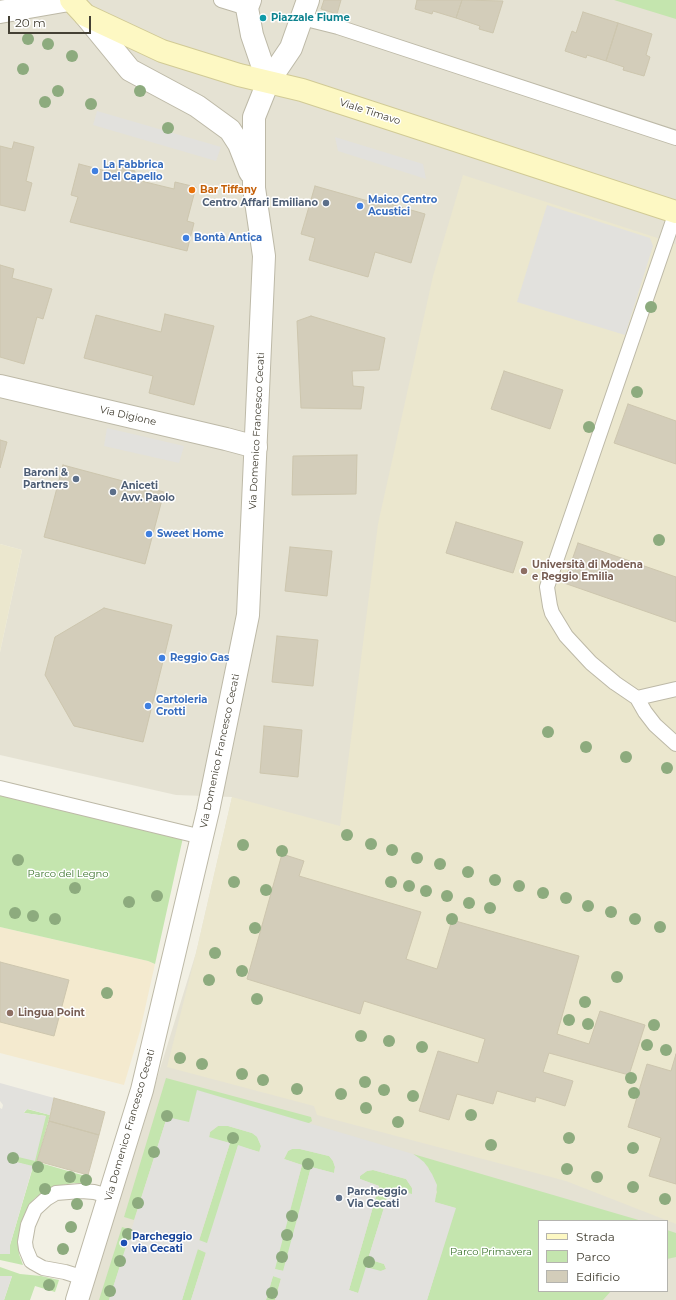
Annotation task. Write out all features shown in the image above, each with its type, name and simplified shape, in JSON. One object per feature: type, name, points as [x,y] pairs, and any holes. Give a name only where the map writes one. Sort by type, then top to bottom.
[{"type":"main road","name":"Viale Timavo","points":[[75,5],[162,51],[239,75],[302,90],[676,212]]},
{"type":"street","points":[[248,4],[252,35],[268,82]]},
{"type":"street","points":[[0,12],[75,5],[130,70],[197,106],[230,130],[239,144],[248,165],[254,188]]},
{"type":"street","points":[[268,82],[291,48],[305,9]]},
{"type":"street","name":"Via Domenico Francesco Cecati","points":[[77,1300],[142,1090],[202,837],[248,615],[264,256],[254,188],[268,82]]},
{"type":"street","name":"Via Digione","points":[[0,386],[256,447]]},
{"type":"lane","points":[[221,0],[248,4]]},
{"type":"lane","points":[[305,9],[346,30],[676,138]]},
{"type":"lane","points":[[676,212],[547,587],[552,613],[566,636],[591,663],[615,683],[637,698],[655,725],[676,744]]},
{"type":"lane","points":[[637,698],[676,689]]},
{"type":"lane","points":[[0,788],[202,837]]},
{"type":"lane","points":[[84,1278],[65,1272],[43,1268],[31,1261],[25,1242],[28,1226],[35,1209],[46,1199],[56,1193],[81,1191],[94,1192],[109,1196]]},
{"type":"shaded area","points":[[0,0],[676,0],[676,1300],[88,1300],[196,953],[232,797],[176,795],[0,755],[0,652],[22,550],[0,544]]},
{"type":"shaded area","points":[[97,111],[221,147],[216,161],[93,125]]},
{"type":"shaded area","points":[[335,137],[423,164],[426,179],[338,151]]},
{"type":"shaded area","points":[[463,175],[676,244],[676,1224],[566,1181],[317,1115],[314,1106],[167,1067],[196,953],[232,797],[340,826],[378,524],[433,276]]},
{"type":"shaded area","points":[[547,205],[650,238],[653,246],[625,335],[517,302]]},
{"type":"shaded area","points":[[107,428],[184,446],[179,463],[104,446]]},
{"type":"shaded area","points":[[0,544],[22,550],[0,652]]},
{"type":"shaded area","points":[[0,927],[148,961],[155,964],[140,1031],[124,1085],[0,1053]]},
{"type":"shaded area","points":[[0,1083],[54,1098],[50,1115],[28,1109],[24,1112],[46,1116],[35,1161],[14,1156],[11,1158],[12,1161],[33,1166],[10,1245],[10,1254],[0,1254],[0,1108],[2,1109],[3,1105],[0,1101]]},
{"type":"shaded area","name":"Parcheggio Via Cecati","points":[[197,1090],[413,1154],[424,1162],[437,1185],[435,1202],[456,1208],[427,1300],[275,1300],[281,1279],[273,1276],[266,1300],[191,1300],[206,1253],[198,1249],[182,1300],[109,1300],[167,1117],[189,1122]],"holes":[[[218,1126],[228,1126],[252,1133],[257,1137],[261,1146],[259,1152],[238,1145],[207,1243],[199,1240],[230,1143],[209,1137],[210,1132]],[[292,1149],[300,1149],[329,1156],[335,1167],[334,1173],[311,1167],[283,1271],[275,1269],[302,1165],[284,1159],[288,1151]],[[373,1170],[406,1179],[412,1188],[412,1194],[390,1188],[368,1259],[384,1264],[386,1269],[381,1271],[366,1267],[358,1293],[349,1290],[379,1186],[360,1179],[360,1176],[367,1171]]]},
{"type":"shaded area","points":[[0,1276],[12,1276],[4,1300],[0,1300]]},
{"type":"green space","points":[[614,0],[676,0],[676,19]]},
{"type":"green space","name":"Parco del Legno","points":[[0,788],[184,833],[155,964],[148,961],[0,927]]},
{"type":"green space","points":[[166,1078],[311,1117],[312,1121],[309,1123],[189,1123],[167,1117],[134,1220],[124,1217]]},
{"type":"green space","points":[[27,1109],[50,1115],[37,1162],[92,1178],[91,1184],[74,1183],[49,1189],[35,1198],[30,1204],[22,1221],[18,1238],[19,1254],[23,1265],[0,1260],[0,1254],[10,1254],[10,1245],[33,1167],[12,1161],[11,1158],[46,1116],[24,1113]]},
{"type":"green space","points":[[218,1126],[228,1126],[252,1133],[257,1136],[261,1146],[260,1152],[238,1146],[208,1244],[199,1241],[230,1143],[209,1138],[210,1132]]},
{"type":"green space","points":[[292,1149],[300,1149],[329,1156],[335,1167],[334,1173],[311,1167],[284,1271],[274,1269],[302,1165],[284,1159],[288,1151]]},
{"type":"green space","name":"Parco Primavera","points":[[413,1154],[639,1220],[538,1220],[538,1292],[610,1292],[603,1300],[427,1300],[455,1208],[434,1202],[437,1192],[428,1167]]},
{"type":"green space","points":[[373,1170],[406,1179],[412,1188],[412,1195],[390,1189],[368,1259],[384,1264],[386,1269],[381,1271],[358,1293],[349,1290],[379,1186],[360,1179],[360,1176],[367,1171]]},
{"type":"green space","points":[[122,1227],[132,1230],[109,1300],[99,1300]]},
{"type":"green space","points":[[668,1230],[676,1233],[676,1257],[668,1259]]},
{"type":"green space","points":[[197,1249],[206,1252],[191,1300],[182,1300]]},
{"type":"green space","points":[[0,1267],[20,1274],[41,1276],[59,1280],[55,1292],[35,1286],[30,1300],[4,1300],[12,1276],[0,1276]]},
{"type":"green space","points":[[273,1276],[281,1278],[275,1300],[266,1300]]},
{"type":"building","points":[[324,0],[341,0],[337,14],[321,9]]},
{"type":"building","points":[[417,0],[462,0],[456,18],[433,11],[432,14],[415,9]]},
{"type":"building","points":[[462,0],[503,1],[493,33],[479,29],[480,26],[456,18]]},
{"type":"building","points":[[583,12],[618,23],[606,61],[587,55],[586,58],[565,51],[572,31],[576,33]]},
{"type":"building","points":[[618,23],[652,34],[646,55],[650,57],[644,76],[623,70],[624,67],[606,61]]},
{"type":"building","points":[[14,142],[34,147],[26,181],[32,183],[25,211],[0,205],[0,146],[12,149]]},
{"type":"building","points":[[79,164],[106,171],[108,164],[135,171],[133,179],[174,189],[175,182],[196,187],[187,221],[194,223],[187,251],[70,222],[78,197],[71,195]]},
{"type":"building","points":[[315,186],[368,201],[369,198],[425,214],[411,263],[375,252],[368,277],[309,260],[315,238],[301,234]]},
{"type":"building","points":[[0,265],[14,269],[12,278],[52,289],[43,319],[37,317],[24,364],[0,357]]},
{"type":"building","points":[[165,314],[214,326],[194,405],[149,393],[153,376],[84,358],[96,315],[161,332]]},
{"type":"building","points":[[311,316],[385,338],[379,370],[352,371],[353,386],[364,387],[361,409],[301,408],[297,321]]},
{"type":"building","points":[[504,371],[563,390],[550,429],[491,409]]},
{"type":"building","points":[[628,404],[676,421],[676,464],[614,443]]},
{"type":"building","points":[[0,440],[7,442],[0,468]]},
{"type":"building","points":[[357,455],[356,494],[292,495],[293,456]]},
{"type":"building","points":[[63,465],[164,492],[145,564],[44,537]]},
{"type":"building","points":[[456,522],[523,542],[513,573],[446,553]]},
{"type":"building","points":[[578,543],[676,577],[676,622],[564,583]]},
{"type":"building","points":[[290,547],[332,551],[327,596],[285,591]]},
{"type":"building","points":[[104,608],[172,625],[143,742],[74,726],[45,675],[55,637]]},
{"type":"building","points":[[277,636],[318,640],[313,686],[272,682]]},
{"type":"building","points":[[264,726],[302,730],[298,777],[260,773]]},
{"type":"building","points":[[282,854],[304,861],[299,876],[421,912],[406,959],[437,969],[452,920],[579,956],[557,1034],[589,1044],[600,1011],[645,1025],[629,1075],[549,1053],[543,1072],[573,1081],[565,1106],[536,1097],[535,1102],[497,1091],[493,1104],[457,1094],[449,1120],[419,1111],[438,1051],[478,1063],[485,1039],[364,1001],[360,1014],[247,979]]},
{"type":"building","points":[[0,962],[69,980],[54,1036],[0,1022]]},
{"type":"building","points":[[676,1054],[676,1184],[649,1176],[661,1138],[628,1127],[647,1064],[671,1071]]},
{"type":"building","points":[[54,1098],[105,1112],[99,1135],[49,1121]]},
{"type":"building","points":[[49,1121],[99,1135],[88,1175],[37,1161]]},
{"type":"place","name":"Piazzale Fiume","points":[[263,18]]},
{"type":"place","name":"La Fabbrica Del Capello","points":[[95,171]]},
{"type":"place","name":"Bar Tiffany","points":[[192,190]]},
{"type":"place","name":"Centro Affari Emiliano","points":[[326,203]]},
{"type":"place","name":"Maico Centro Acustici","points":[[360,206]]},
{"type":"place","name":"Bontà Antica","points":[[186,238]]},
{"type":"place","name":"Baroni & Partners","points":[[76,479]]},
{"type":"place","name":"Aniceti Avv. Paolo","points":[[113,492]]},
{"type":"place","name":"Sweet Home","points":[[149,534]]},
{"type":"place","name":"Università di Modena e Reggio Emilia","points":[[524,571]]},
{"type":"place","name":"Reggio Gas","points":[[162,658]]},
{"type":"place","name":"Cartoleria Crotti","points":[[148,706]]},
{"type":"place","name":"Lingua Point","points":[[10,1013]]},
{"type":"place","name":"Parcheggio Via Cecati","points":[[339,1198]]},
{"type":"place","name":"Parcheggio via Cecati","points":[[124,1243]]}]
